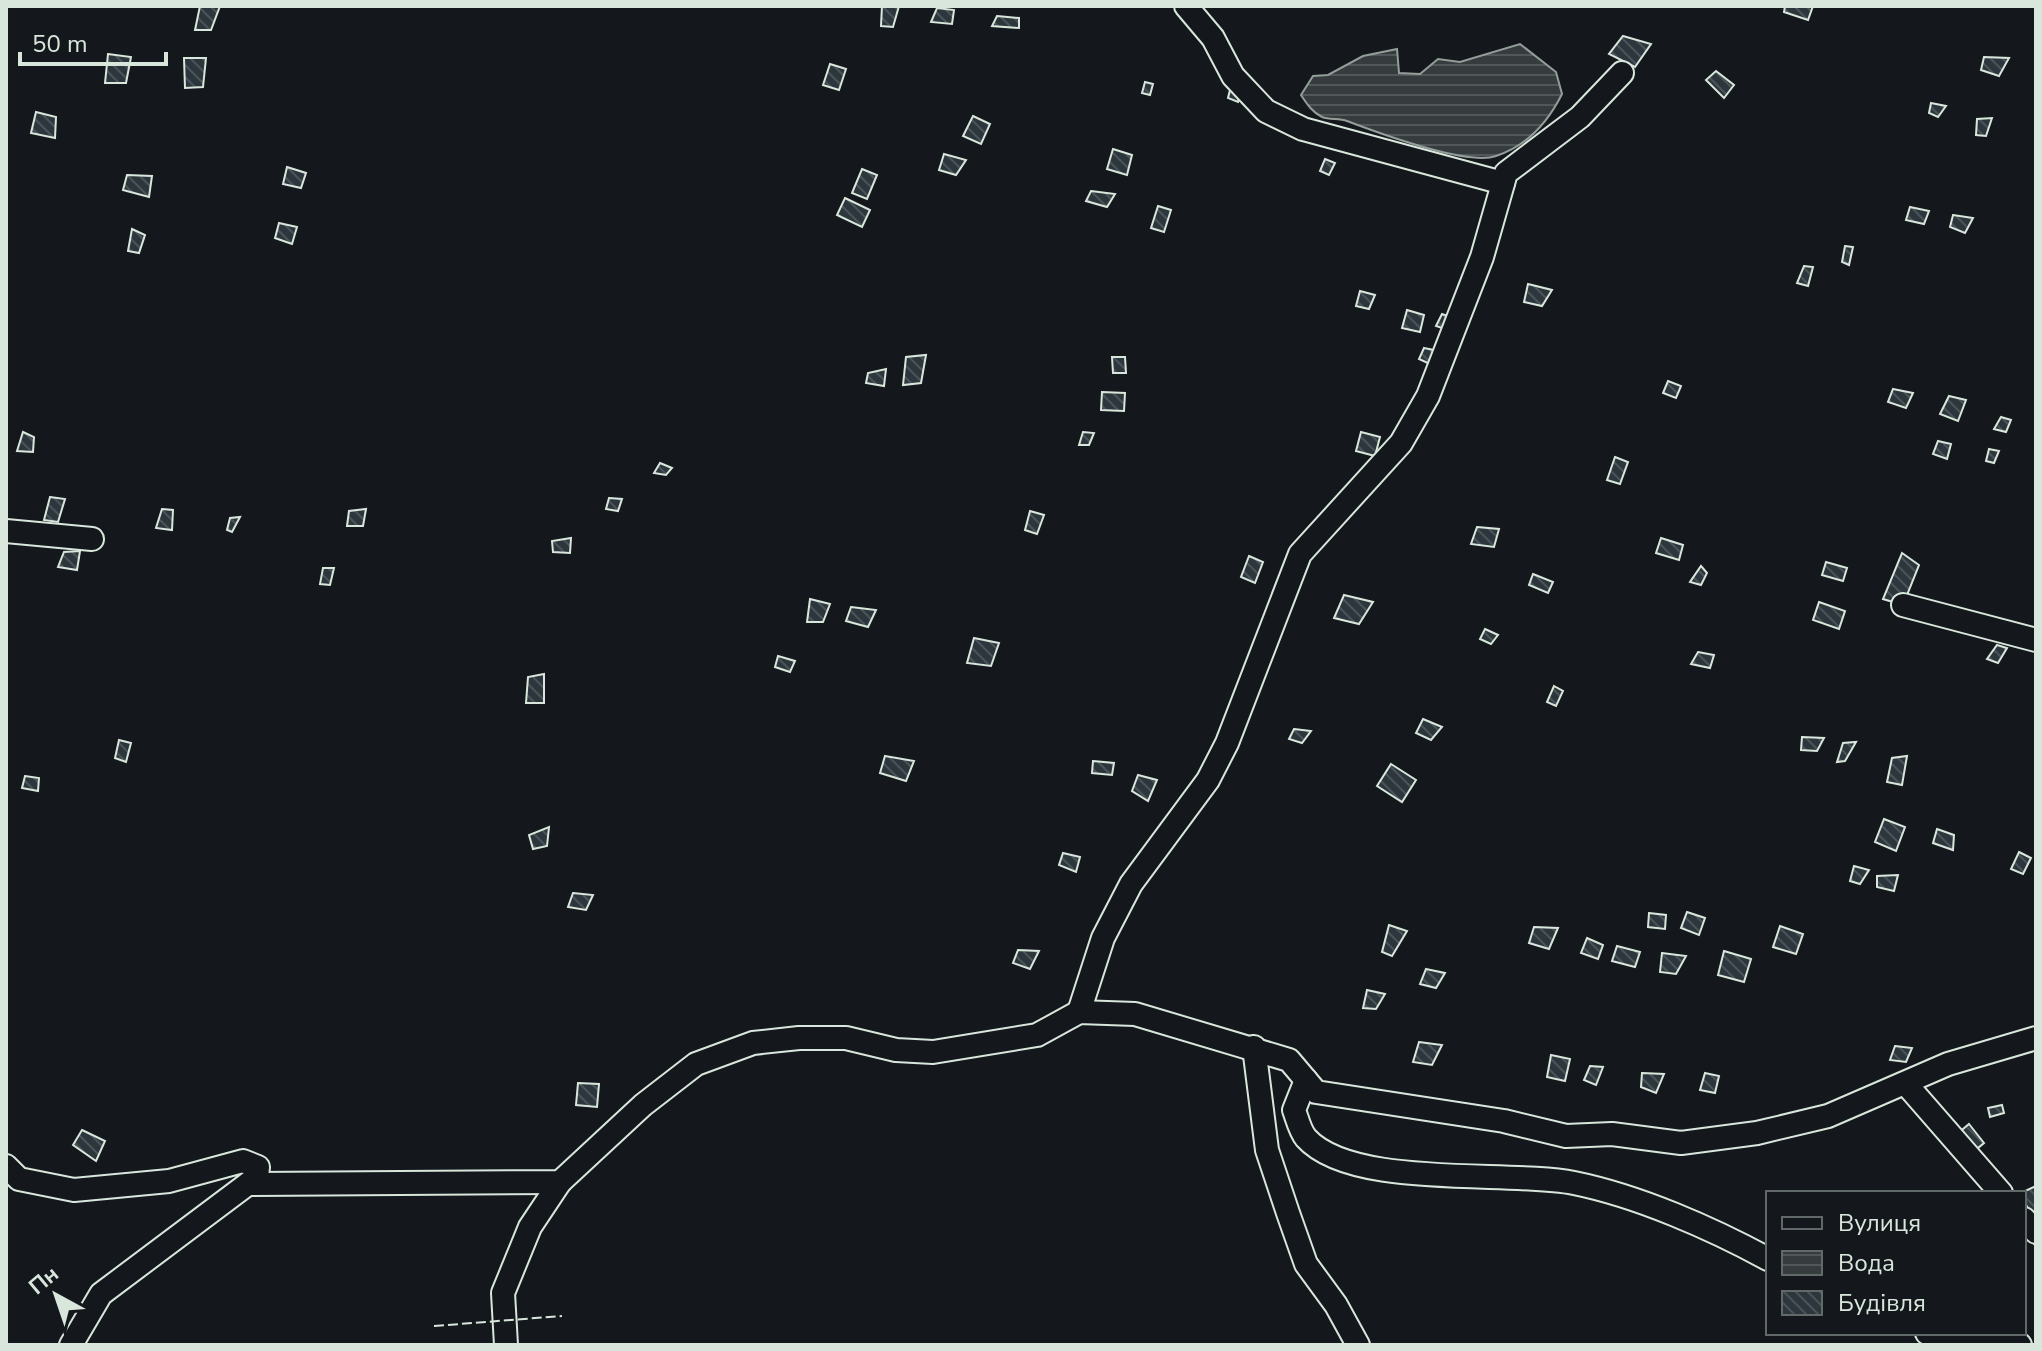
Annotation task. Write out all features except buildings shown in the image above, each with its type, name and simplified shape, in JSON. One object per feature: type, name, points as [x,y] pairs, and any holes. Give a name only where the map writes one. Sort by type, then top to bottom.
[{"type":"street","points":[[1186,6],[1213,38],[1233,76],[1266,111],[1303,129],[1503,183]]},
{"type":"street","points":[[1079,1012],[1103,938],[1131,884],[1199,793],[1227,743],[1300,554],[1401,443],[1428,396],[1482,257],[1506,173],[1580,117],[1622,73]]},
{"type":"street","points":[[6,531],[92,539]]},
{"type":"street","points":[[1903,605],[2036,640]]},
{"type":"street","points":[[506,1345],[503,1293],[530,1227],[560,1182],[643,1105],[696,1064],[753,1043],[799,1038],[846,1038],[896,1050],[933,1052],[1037,1035],[1079,1012],[1135,1014],[1254,1047],[1289,1060],[1316,1092],[1504,1121],[1566,1136],[1612,1134],[1681,1143],[1757,1133],[1828,1116],[1948,1064],[2036,1038]]},
{"type":"street","points":[[1254,1047],[1267,1150],[1288,1213],[1306,1264],[1336,1305],[1358,1345]]},
{"type":"street","points":[[1306,1080],[1294,1110],[1305,1137],[1335,1158],[1392,1170],[1574,1183],[1723,1235],[1766,1258]]},
{"type":"street","points":[[1906,1084],[1999,1191]]},
{"type":"street","points":[[6,1166],[19,1179],[74,1190],[169,1181],[243,1161],[256,1164],[259,1173],[252,1181],[101,1294],[71,1345]]},
{"type":"street","points":[[252,1181],[560,1182]]},
{"type":"street","points":[[1938,1335],[1975,1342],[2020,1345]]},
{"type":"water","points":[[1520,44],[1556,72],[1562,94],[1535,132],[1517,146],[1496,156],[1482,158],[1444,152],[1344,120],[1322,117],[1301,95],[1313,76],[1328,75],[1363,56],[1397,49],[1399,73],[1420,74],[1438,59],[1460,62]]},
{"type":"fence","points":[[434,1326],[562,1316]]}]
